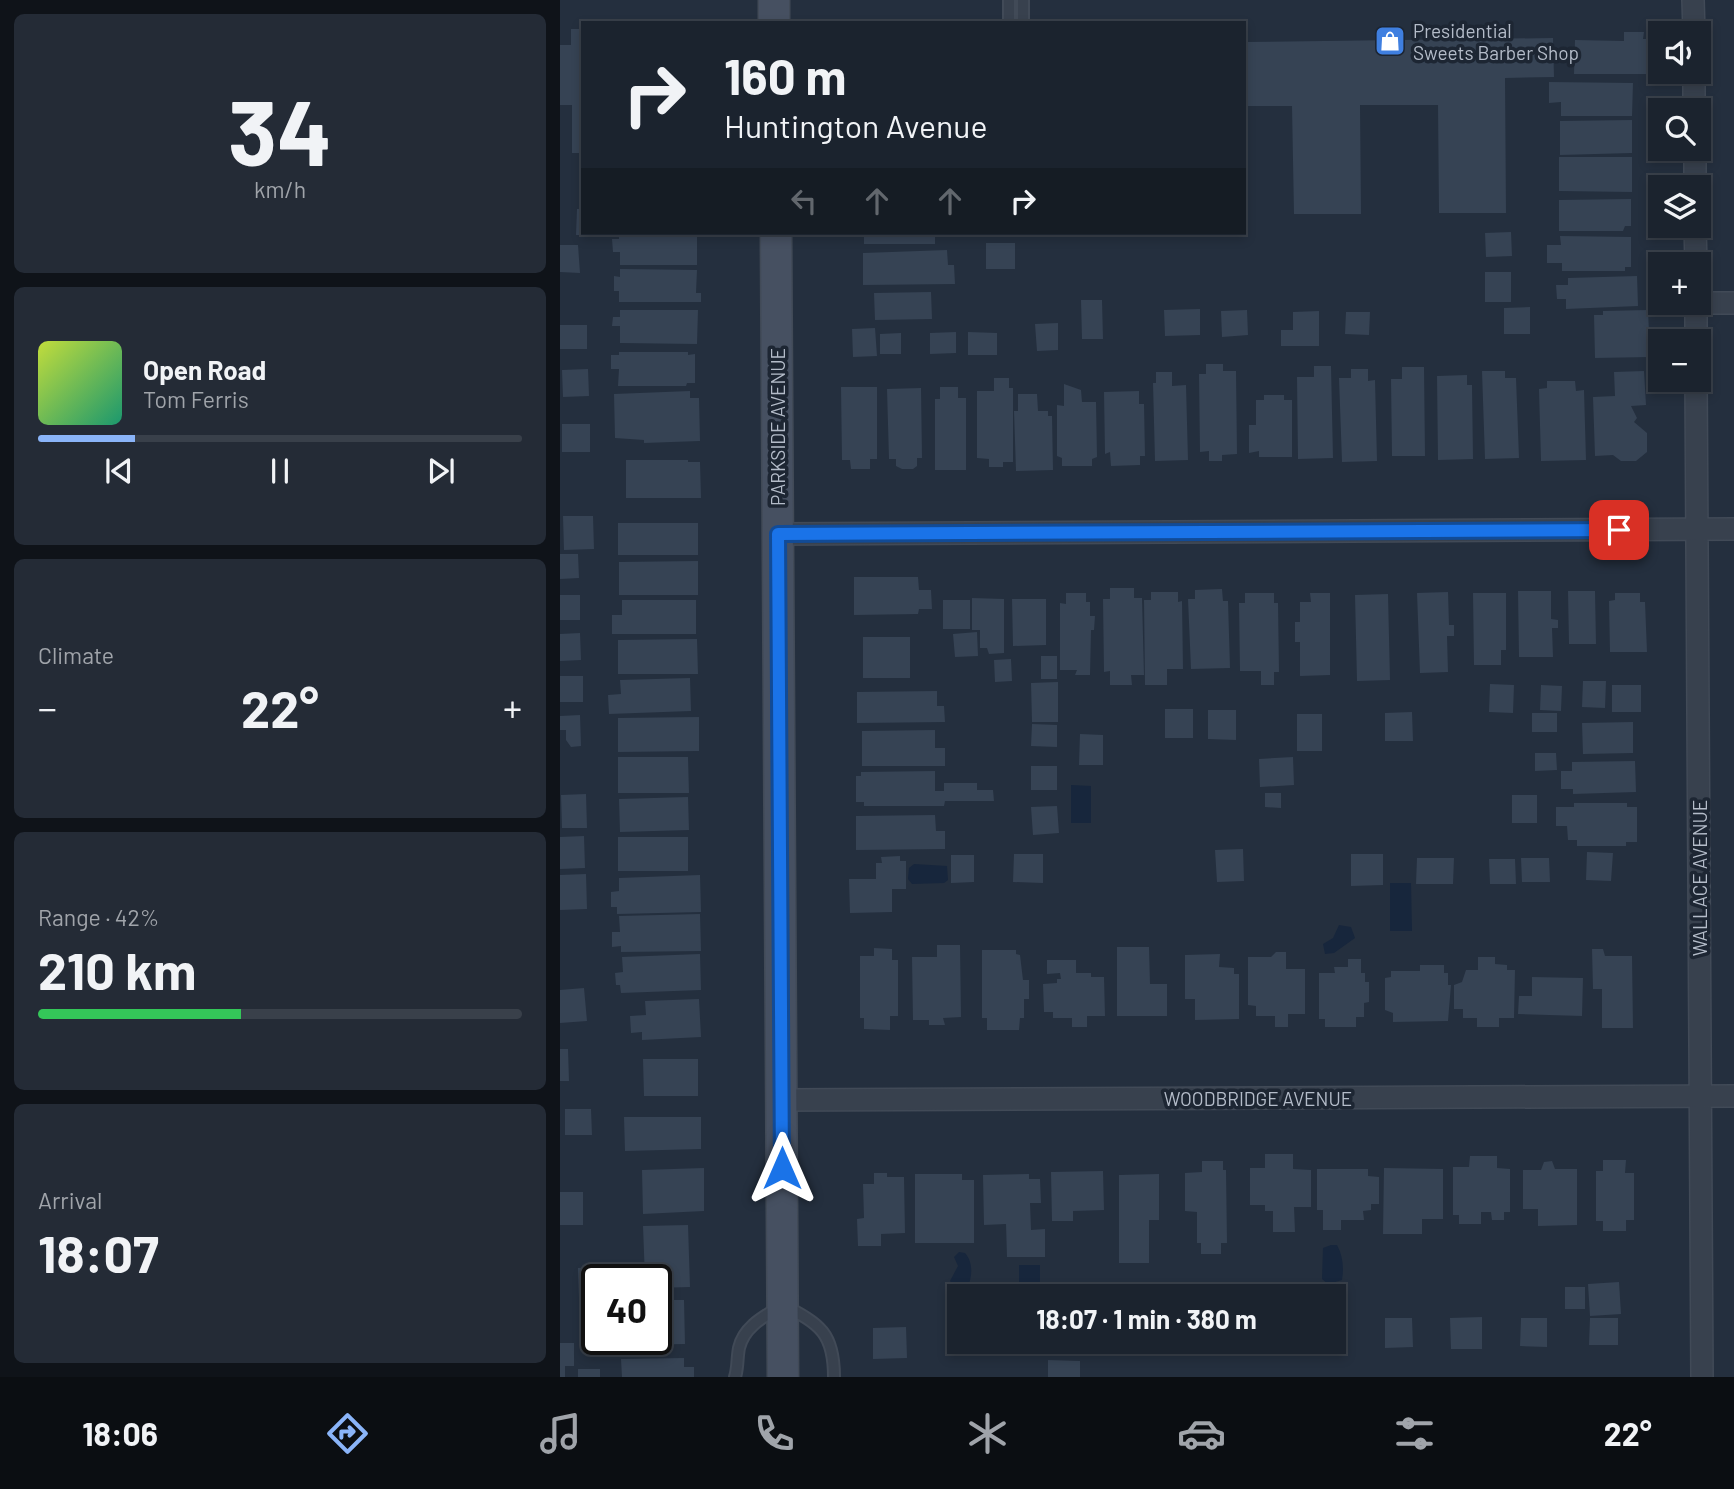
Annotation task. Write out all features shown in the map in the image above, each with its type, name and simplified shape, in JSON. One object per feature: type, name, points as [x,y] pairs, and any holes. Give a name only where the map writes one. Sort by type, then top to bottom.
[{"type":"street","points":[[774,0],[774,21]]},
{"type":"street","points":[[1693,0],[1694,21]]},
{"type":"street","name":"PARKSIDE AVENUE","points":[[776,235],[783,1377]]},
{"type":"street","points":[[1711,303],[1734,303]]},
{"type":"street","name":"WALLACE AVENUE","points":[[1696,392],[1702,1377]]},
{"type":"street","points":[[778,534],[1734,529]]},
{"type":"street","name":"WOODBRIDGE AVENUE","points":[[781,1100],[1734,1096]]},
{"type":"lane","points":[[1009,0],[1009,21]]},
{"type":"lane","points":[[1023,0],[1023,21]]},
{"type":"lane","points":[[735,1377],[739,1346],[746,1333],[755,1322],[783,1305],[808,1318],[828,1337],[832,1348],[834,1377]]},
{"type":"water","points":[[1071,785],[1091,786],[1091,823],[1071,823]]},
{"type":"water","points":[[914,864],[947,866],[948,880],[944,883],[912,884],[908,879],[909,868]]},
{"type":"water","points":[[1390,883],[1411,883],[1412,931],[1390,931]]},
{"type":"water","points":[[1339,925],[1351,927],[1355,938],[1334,953],[1325,954],[1323,944],[1333,938]]},
{"type":"water","points":[[1337,1245],[1342,1262],[1342,1280],[1328,1284],[1322,1279],[1323,1248]]},
{"type":"water","points":[[959,1252],[968,1257],[971,1271],[969,1284],[953,1284],[950,1281],[958,1266],[954,1257]]},
{"type":"water","points":[[1019,1265],[1040,1265],[1040,1284],[1019,1284]]},
{"type":"building","points":[[571,29],[581,29],[581,153],[572,153],[572,105],[560,105],[560,45],[571,45]]},
{"type":"building","points":[[1624,32],[1644,32],[1643,39],[1648,39],[1648,74],[1574,74],[1575,40],[1624,41]]},
{"type":"building","points":[[1553,38],[1554,77],[1505,78],[1506,213],[1439,213],[1438,105],[1360,105],[1361,214],[1294,214],[1292,106],[1246,106],[1246,42]]},
{"type":"building","points":[[1549,82],[1633,83],[1632,116],[1561,116],[1561,102],[1549,103]]},
{"type":"building","points":[[1632,120],[1632,153],[1560,155],[1560,121]]},
{"type":"building","points":[[1559,157],[1632,157],[1632,192],[1559,191]]},
{"type":"building","points":[[1631,199],[1631,226],[1625,226],[1623,231],[1559,231],[1559,200]]},
{"type":"building","points":[[577,209],[581,209],[581,235],[576,235]]},
{"type":"building","points":[[1511,232],[1512,256],[1486,257],[1485,233]]},
{"type":"building","points":[[619,235],[697,235],[697,265],[620,265],[620,252],[613,252],[612,239],[619,239]]},
{"type":"building","points":[[864,235],[935,235],[935,244],[864,244]]},
{"type":"building","points":[[1560,236],[1631,237],[1631,267],[1625,267],[1625,271],[1562,271],[1562,263],[1547,263],[1547,245],[1561,245]]},
{"type":"building","points":[[986,243],[1015,243],[1015,269],[986,269]]},
{"type":"building","points":[[560,245],[578,245],[580,273],[560,272]]},
{"type":"building","points":[[947,250],[948,265],[954,265],[955,284],[863,285],[863,253]]},
{"type":"building","points":[[620,269],[697,270],[696,293],[701,293],[701,302],[619,302],[619,291],[614,291],[614,276],[620,277]]},
{"type":"building","points":[[1485,272],[1511,272],[1511,302],[1485,302]]},
{"type":"building","points":[[1637,276],[1638,306],[1566,309],[1566,299],[1557,299],[1556,285],[1568,285],[1568,278]]},
{"type":"building","points":[[931,292],[932,319],[875,320],[874,293]]},
{"type":"building","points":[[1081,300],[1102,300],[1103,339],[1082,339]]},
{"type":"building","points":[[1530,307],[1530,334],[1504,334],[1504,308]]},
{"type":"building","points":[[1200,309],[1200,335],[1165,336],[1164,310]]},
{"type":"building","points":[[620,310],[698,310],[697,344],[620,343],[620,326],[612,326],[613,317],[620,317]]},
{"type":"building","points":[[1247,310],[1248,335],[1222,337],[1221,311]]},
{"type":"building","points":[[1648,310],[1648,357],[1595,358],[1594,315],[1603,315],[1603,311]]},
{"type":"building","points":[[1319,311],[1319,346],[1281,346],[1281,330],[1293,330],[1293,312]]},
{"type":"building","points":[[1346,312],[1370,312],[1369,335],[1345,334]]},
{"type":"building","points":[[1058,323],[1058,350],[1037,351],[1035,324]]},
{"type":"building","points":[[560,325],[587,325],[587,349],[560,349]]},
{"type":"building","points":[[875,328],[877,356],[853,357],[852,329]]},
{"type":"building","points":[[956,332],[956,353],[930,354],[930,333]]},
{"type":"building","points":[[968,332],[997,333],[997,355],[968,355]]},
{"type":"building","points":[[901,333],[901,354],[880,354],[880,334]]},
{"type":"building","points":[[619,352],[695,354],[695,383],[687,383],[686,386],[618,386],[619,369],[611,369],[611,355],[619,355]]},
{"type":"building","points":[[1206,364],[1223,364],[1223,371],[1236,371],[1237,454],[1222,455],[1222,461],[1209,461],[1209,451],[1200,452],[1199,374],[1206,374]]},
{"type":"building","points":[[1314,366],[1331,366],[1333,458],[1298,459],[1297,377],[1314,377]]},
{"type":"building","points":[[1402,367],[1424,367],[1425,456],[1392,456],[1391,379],[1402,379]]},
{"type":"building","points":[[588,369],[589,396],[563,397],[562,370]]},
{"type":"building","points":[[1351,369],[1368,369],[1368,381],[1375,380],[1377,461],[1342,462],[1339,378],[1351,378]]},
{"type":"building","points":[[1482,371],[1505,371],[1505,378],[1516,378],[1519,458],[1485,459]]},
{"type":"building","points":[[1644,371],[1646,405],[1631,406],[1637,418],[1634,422],[1647,433],[1647,452],[1636,461],[1621,461],[1613,455],[1595,456],[1593,397],[1615,396],[1614,372]]},
{"type":"building","points":[[1156,372],[1172,372],[1172,386],[1186,385],[1188,460],[1155,461],[1153,383],[1156,383]]},
{"type":"building","points":[[1467,375],[1467,385],[1472,385],[1473,459],[1438,460],[1437,376]]},
{"type":"building","points":[[994,378],[1009,378],[1009,388],[1013,388],[1013,462],[1003,462],[1003,467],[989,467],[989,459],[977,458],[977,391],[994,391]]},
{"type":"building","points":[[1547,381],[1575,381],[1576,391],[1584,390],[1586,460],[1541,461],[1539,389],[1547,388]]},
{"type":"building","points":[[1064,384],[1081,390],[1082,402],[1096,402],[1097,457],[1092,459],[1092,466],[1062,466],[1062,458],[1057,456],[1057,405],[1064,406]]},
{"type":"building","points":[[841,387],[877,387],[877,459],[870,459],[870,469],[851,469],[850,460],[842,460]]},
{"type":"building","points":[[940,387],[958,387],[958,398],[966,398],[966,470],[935,470],[935,399],[940,399]]},
{"type":"building","points":[[921,388],[922,458],[917,458],[917,466],[913,469],[902,469],[896,466],[896,459],[889,459],[887,389]]},
{"type":"building","points":[[690,391],[690,398],[699,398],[700,441],[644,443],[644,440],[615,438],[614,394]]},
{"type":"building","points":[[1139,391],[1139,404],[1144,404],[1145,456],[1140,456],[1140,465],[1111,466],[1110,452],[1105,454],[1104,392]]},
{"type":"building","points":[[1018,394],[1037,394],[1038,411],[1048,411],[1048,416],[1052,416],[1053,470],[1016,471],[1014,411],[1018,411]]},
{"type":"building","points":[[1264,395],[1284,395],[1284,400],[1292,400],[1292,457],[1259,457],[1259,451],[1249,453],[1249,425],[1256,425],[1256,400],[1264,400]]},
{"type":"building","points":[[562,424],[590,424],[590,452],[562,452]]},
{"type":"building","points":[[626,460],[700,462],[701,498],[626,498]]},
{"type":"building","points":[[563,516],[593,516],[594,549],[564,550]]},
{"type":"building","points":[[618,523],[698,523],[698,555],[618,555]]},
{"type":"building","points":[[560,554],[578,554],[579,578],[560,579]]},
{"type":"building","points":[[698,561],[698,595],[619,595],[619,562]]},
{"type":"building","points":[[854,577],[918,577],[919,590],[931,590],[932,609],[919,609],[918,614],[854,615]]},
{"type":"building","points":[[1110,588],[1134,588],[1134,598],[1142,598],[1144,675],[1131,675],[1132,685],[1110,685],[1110,671],[1104,672],[1103,599],[1110,599]]},
{"type":"building","points":[[1222,589],[1223,601],[1228,601],[1230,668],[1191,669],[1188,599],[1195,599],[1195,590]]},
{"type":"building","points":[[1518,591],[1551,591],[1551,619],[1558,620],[1558,628],[1552,628],[1553,657],[1519,657]]},
{"type":"building","points":[[1568,591],[1595,591],[1596,644],[1569,644]]},
{"type":"building","points":[[1151,592],[1178,592],[1178,602],[1182,601],[1183,669],[1167,669],[1167,685],[1145,685],[1144,600],[1151,600]]},
{"type":"building","points":[[1448,592],[1449,625],[1454,625],[1454,636],[1447,636],[1448,672],[1420,673],[1417,593]]},
{"type":"building","points":[[1066,593],[1086,593],[1086,602],[1090,602],[1090,616],[1095,616],[1094,630],[1091,630],[1090,675],[1075,675],[1077,670],[1060,670],[1060,603],[1066,604]]},
{"type":"building","points":[[1245,593],[1274,593],[1274,603],[1278,603],[1279,672],[1274,672],[1274,685],[1261,685],[1261,671],[1240,671],[1239,603],[1245,603]]},
{"type":"building","points":[[1310,593],[1330,593],[1330,675],[1300,676],[1300,642],[1295,642],[1295,622],[1300,622],[1300,602],[1311,602]]},
{"type":"building","points":[[1473,593],[1506,593],[1506,650],[1501,650],[1501,665],[1474,665]]},
{"type":"building","points":[[1615,593],[1640,593],[1640,602],[1645,602],[1647,652],[1610,652],[1609,601],[1615,600]]},
{"type":"building","points":[[1388,594],[1390,680],[1357,681],[1355,595]]},
{"type":"building","points":[[560,595],[580,595],[580,620],[560,620]]},
{"type":"building","points":[[972,598],[1004,599],[1004,653],[989,654],[987,648],[980,648],[980,630],[972,630]]},
{"type":"building","points":[[1012,599],[1046,599],[1046,645],[1013,646]]},
{"type":"building","points":[[622,600],[696,600],[696,634],[612,634],[612,615],[622,615]]},
{"type":"building","points":[[943,600],[970,600],[970,629],[943,629]]},
{"type":"building","points":[[977,632],[978,656],[955,657],[953,634]]},
{"type":"building","points":[[580,633],[581,660],[560,661],[560,634]]},
{"type":"building","points":[[863,637],[910,637],[910,678],[863,678]]},
{"type":"building","points":[[697,639],[698,674],[618,674],[618,640]]},
{"type":"building","points":[[1041,656],[1057,656],[1057,679],[1041,679]]},
{"type":"building","points":[[1011,659],[1012,681],[995,682],[994,660]]},
{"type":"building","points":[[560,676],[583,676],[583,702],[560,702]]},
{"type":"building","points":[[690,678],[691,711],[609,714],[608,695],[621,694],[620,680]]},
{"type":"building","points":[[1583,681],[1606,681],[1605,708],[1582,707]]},
{"type":"building","points":[[1058,682],[1058,722],[1032,722],[1031,683]]},
{"type":"building","points":[[1490,684],[1514,685],[1513,713],[1489,712]]},
{"type":"building","points":[[1541,685],[1562,686],[1561,711],[1540,710]]},
{"type":"building","points":[[1612,685],[1641,685],[1641,712],[1612,712]]},
{"type":"building","points":[[937,691],[937,706],[944,706],[945,722],[857,723],[857,692]]},
{"type":"building","points":[[1165,709],[1193,709],[1193,738],[1165,738]]},
{"type":"building","points":[[1208,710],[1236,710],[1236,740],[1208,739]]},
{"type":"building","points":[[1412,712],[1413,741],[1385,741],[1385,713]]},
{"type":"building","points":[[1532,713],[1557,713],[1557,732],[1532,732]]},
{"type":"building","points":[[1297,714],[1322,714],[1322,751],[1297,751]]},
{"type":"building","points":[[580,715],[581,746],[571,747],[566,740],[566,730],[560,730],[560,716]]},
{"type":"building","points":[[699,717],[699,751],[618,752],[618,718]]},
{"type":"building","points":[[1633,722],[1633,753],[1583,754],[1582,723]]},
{"type":"building","points":[[1032,724],[1057,725],[1057,747],[1031,746]]},
{"type":"building","points":[[935,730],[935,748],[945,748],[945,766],[862,766],[862,731]]},
{"type":"building","points":[[1080,734],[1103,735],[1103,765],[1079,765]]},
{"type":"building","points":[[1535,753],[1556,753],[1557,770],[1535,771]]},
{"type":"building","points":[[618,757],[688,757],[689,793],[618,793]]},
{"type":"building","points":[[1293,757],[1294,785],[1260,787],[1259,759]]},
{"type":"building","points":[[1635,761],[1636,792],[1573,794],[1573,789],[1561,789],[1561,771],[1572,771],[1572,762]]},
{"type":"building","points":[[1031,766],[1057,766],[1057,790],[1031,790]]},
{"type":"building","points":[[935,771],[935,791],[944,791],[944,783],[977,783],[977,790],[993,790],[994,801],[945,801],[944,806],[864,806],[864,802],[856,802],[856,776],[861,776],[861,772]]},
{"type":"building","points":[[1265,793],[1281,793],[1281,808],[1265,807]]},
{"type":"building","points":[[586,794],[587,828],[562,828],[561,795]]},
{"type":"building","points":[[1512,795],[1537,795],[1537,823],[1512,823]]},
{"type":"building","points":[[688,797],[689,830],[620,832],[619,799]]},
{"type":"building","points":[[1574,803],[1627,803],[1627,807],[1637,807],[1637,842],[1626,842],[1626,846],[1577,846],[1577,840],[1568,840],[1567,826],[1556,826],[1556,807],[1574,807]]},
{"type":"building","points":[[1057,806],[1059,833],[1033,835],[1031,807]]},
{"type":"building","points":[[935,815],[936,831],[945,831],[945,849],[856,850],[856,816]]},
{"type":"building","points":[[584,836],[585,868],[560,869],[560,837]]},
{"type":"building","points":[[618,837],[688,837],[688,871],[618,871]]},
{"type":"building","points":[[1243,849],[1244,881],[1217,882],[1215,850]]},
{"type":"building","points":[[1587,852],[1613,853],[1611,881],[1586,880]]},
{"type":"building","points":[[1014,854],[1043,854],[1043,883],[1013,882]]},
{"type":"building","points":[[1351,854],[1383,854],[1383,885],[1351,886]]},
{"type":"building","points":[[951,855],[974,855],[974,882],[951,883]]},
{"type":"building","points":[[900,856],[900,861],[906,861],[906,889],[892,889],[892,912],[850,913],[849,879],[876,879],[876,863],[882,863],[881,857]]},
{"type":"building","points":[[1417,858],[1454,858],[1453,884],[1416,884]]},
{"type":"building","points":[[1521,858],[1549,858],[1550,882],[1522,882]]},
{"type":"building","points":[[1489,859],[1515,859],[1516,884],[1490,884]]},
{"type":"building","points":[[586,874],[587,909],[560,910],[560,875]]},
{"type":"building","points":[[700,875],[701,912],[617,914],[617,907],[611,907],[611,892],[619,891],[619,878]]},
{"type":"building","points":[[700,914],[701,951],[621,952],[621,946],[612,947],[612,932],[620,932],[619,916]]},
{"type":"building","points":[[937,945],[960,945],[961,1017],[943,1018],[945,1025],[929,1025],[929,1020],[913,1020],[912,957],[937,957]]},
{"type":"building","points":[[1117,947],[1149,947],[1150,984],[1167,984],[1167,1016],[1117,1016]]},
{"type":"building","points":[[874,948],[892,949],[892,960],[898,960],[898,1016],[890,1016],[890,1030],[864,1029],[864,1018],[860,1018],[860,956],[874,956]]},
{"type":"building","points":[[1592,949],[1603,949],[1605,956],[1632,956],[1633,1028],[1602,1028],[1602,989],[1593,989]]},
{"type":"building","points":[[982,950],[1016,950],[1016,954],[1020,955],[1023,980],[1029,980],[1029,999],[1024,999],[1024,1018],[1020,1018],[1019,1030],[987,1030],[987,1018],[982,1018]]},
{"type":"building","points":[[1276,952],[1286,952],[1286,969],[1305,969],[1305,1014],[1288,1014],[1288,1027],[1275,1027],[1275,1016],[1256,1016],[1256,1006],[1248,1005],[1248,957],[1271,957]]},
{"type":"building","points":[[700,954],[701,990],[621,993],[620,985],[616,985],[615,973],[623,972],[622,957]]},
{"type":"building","points":[[1220,954],[1219,967],[1234,968],[1234,974],[1239,974],[1239,1019],[1195,1020],[1195,999],[1185,999],[1185,955]]},
{"type":"building","points":[[1478,957],[1495,957],[1495,964],[1507,965],[1507,970],[1515,970],[1514,1018],[1499,1018],[1499,1027],[1477,1027],[1477,1018],[1463,1018],[1463,1009],[1454,1009],[1454,985],[1462,982],[1466,970],[1478,970]]},
{"type":"building","points":[[1348,959],[1361,959],[1361,973],[1365,973],[1365,982],[1369,982],[1369,1002],[1364,1003],[1364,1017],[1356,1017],[1356,1027],[1325,1027],[1325,1019],[1319,1019],[1319,973],[1335,973],[1334,967],[1348,967]]},
{"type":"building","points":[[1047,960],[1076,960],[1076,973],[1091,973],[1091,977],[1104,977],[1105,1016],[1087,1016],[1087,1027],[1072,1027],[1072,1018],[1053,1018],[1053,1012],[1044,1012],[1043,984],[1057,983],[1057,979],[1061,979],[1060,973],[1047,974]]},
{"type":"building","points":[[1420,965],[1444,965],[1444,973],[1448,973],[1448,985],[1451,985],[1448,1021],[1393,1022],[1393,1013],[1385,1010],[1385,978],[1391,977],[1391,971],[1420,971]]},
{"type":"building","points":[[1532,977],[1583,978],[1582,1016],[1518,1014],[1519,996],[1532,996]]},
{"type":"building","points":[[584,988],[587,1021],[560,1023],[560,990]]},
{"type":"building","points":[[699,999],[701,1037],[642,1040],[642,1032],[631,1033],[630,1016],[646,1015],[645,1001]]},
{"type":"building","points":[[560,1049],[568,1049],[569,1081],[560,1081]]},
{"type":"building","points":[[643,1059],[698,1059],[698,1096],[644,1096]]},
{"type":"building","points":[[565,1109],[591,1109],[592,1135],[565,1135]]},
{"type":"building","points":[[624,1117],[701,1117],[701,1149],[625,1151]]},
{"type":"building","points":[[1265,1154],[1293,1154],[1293,1169],[1311,1170],[1311,1207],[1294,1207],[1295,1232],[1273,1232],[1273,1211],[1265,1211],[1265,1205],[1250,1205],[1250,1168],[1265,1168]]},
{"type":"building","points":[[1470,1156],[1497,1156],[1497,1168],[1510,1169],[1510,1212],[1504,1212],[1504,1220],[1492,1220],[1491,1212],[1481,1212],[1481,1224],[1459,1224],[1459,1215],[1453,1215],[1453,1167],[1469,1167]]},
{"type":"building","points":[[1603,1160],[1626,1160],[1625,1173],[1634,1173],[1634,1220],[1626,1220],[1626,1231],[1603,1231],[1603,1221],[1596,1221],[1596,1171],[1603,1171]]},
{"type":"building","points":[[1202,1161],[1223,1161],[1223,1170],[1226,1170],[1227,1243],[1221,1243],[1221,1254],[1201,1254],[1201,1243],[1197,1243],[1197,1212],[1185,1211],[1185,1173],[1202,1172]]},
{"type":"building","points":[[1552,1161],[1555,1169],[1577,1169],[1577,1225],[1538,1226],[1538,1209],[1523,1209],[1523,1170],[1541,1170],[1544,1162]]},
{"type":"building","points":[[704,1168],[704,1211],[643,1214],[642,1170]]},
{"type":"building","points":[[1384,1168],[1443,1169],[1443,1219],[1422,1219],[1422,1234],[1383,1234]]},
{"type":"building","points":[[1317,1169],[1368,1169],[1368,1176],[1379,1177],[1379,1204],[1371,1204],[1371,1210],[1363,1211],[1364,1220],[1341,1220],[1341,1230],[1323,1230],[1323,1210],[1317,1210]]},
{"type":"building","points":[[1103,1171],[1104,1210],[1073,1211],[1073,1221],[1052,1221],[1051,1172]]},
{"type":"building","points":[[874,1173],[887,1173],[887,1177],[904,1177],[905,1233],[881,1234],[881,1246],[858,1246],[857,1219],[864,1218],[863,1184],[874,1184]]},
{"type":"building","points":[[915,1174],[962,1174],[962,1180],[974,1180],[974,1243],[915,1243]]},
{"type":"building","points":[[1029,1174],[1029,1179],[1040,1179],[1041,1203],[1030,1203],[1031,1230],[1045,1229],[1045,1257],[1007,1257],[1006,1224],[984,1225],[983,1175]]},
{"type":"building","points":[[1159,1174],[1159,1220],[1149,1220],[1149,1263],[1119,1263],[1119,1175]]},
{"type":"building","points":[[560,1192],[583,1192],[583,1225],[560,1225]]},
{"type":"building","points":[[688,1225],[690,1287],[672,1288],[672,1264],[644,1264],[643,1226]]},
{"type":"building","points":[[578,1268],[581,1268],[581,1298],[579,1298]]},
{"type":"building","points":[[1619,1282],[1621,1314],[1590,1316],[1588,1284]]},
{"type":"building","points":[[1180,1283],[1212,1283],[1212,1284]]},
{"type":"building","points":[[1565,1287],[1585,1287],[1585,1309],[1565,1309]]},
{"type":"building","points":[[672,1300],[684,1300],[685,1344],[672,1344]]},
{"type":"building","points":[[1482,1317],[1482,1349],[1451,1349],[1450,1318]]},
{"type":"building","points":[[1385,1318],[1412,1318],[1413,1347],[1385,1348]]},
{"type":"building","points":[[1521,1318],[1547,1318],[1547,1347],[1520,1346]]},
{"type":"building","points":[[1590,1318],[1618,1318],[1618,1345],[1589,1345]]},
{"type":"building","points":[[906,1327],[907,1358],[873,1359],[873,1328]]},
{"type":"building","points":[[560,1343],[574,1343],[574,1366],[565,1366],[565,1377],[560,1377]]},
{"type":"building","points":[[684,1358],[684,1367],[694,1367],[694,1377],[622,1377],[621,1359]]},
{"type":"building","points":[[1048,1360],[1080,1361],[1080,1377],[1048,1377]]},
{"type":"building","points":[[578,1369],[600,1369],[600,1377],[578,1377]]},
{"type":"place","name":"Presidential Sweets Barber Shop","points":[[1390,41]]},
{"type":"route","points":[[782,1168],[778,534],[1619,530]]}]
